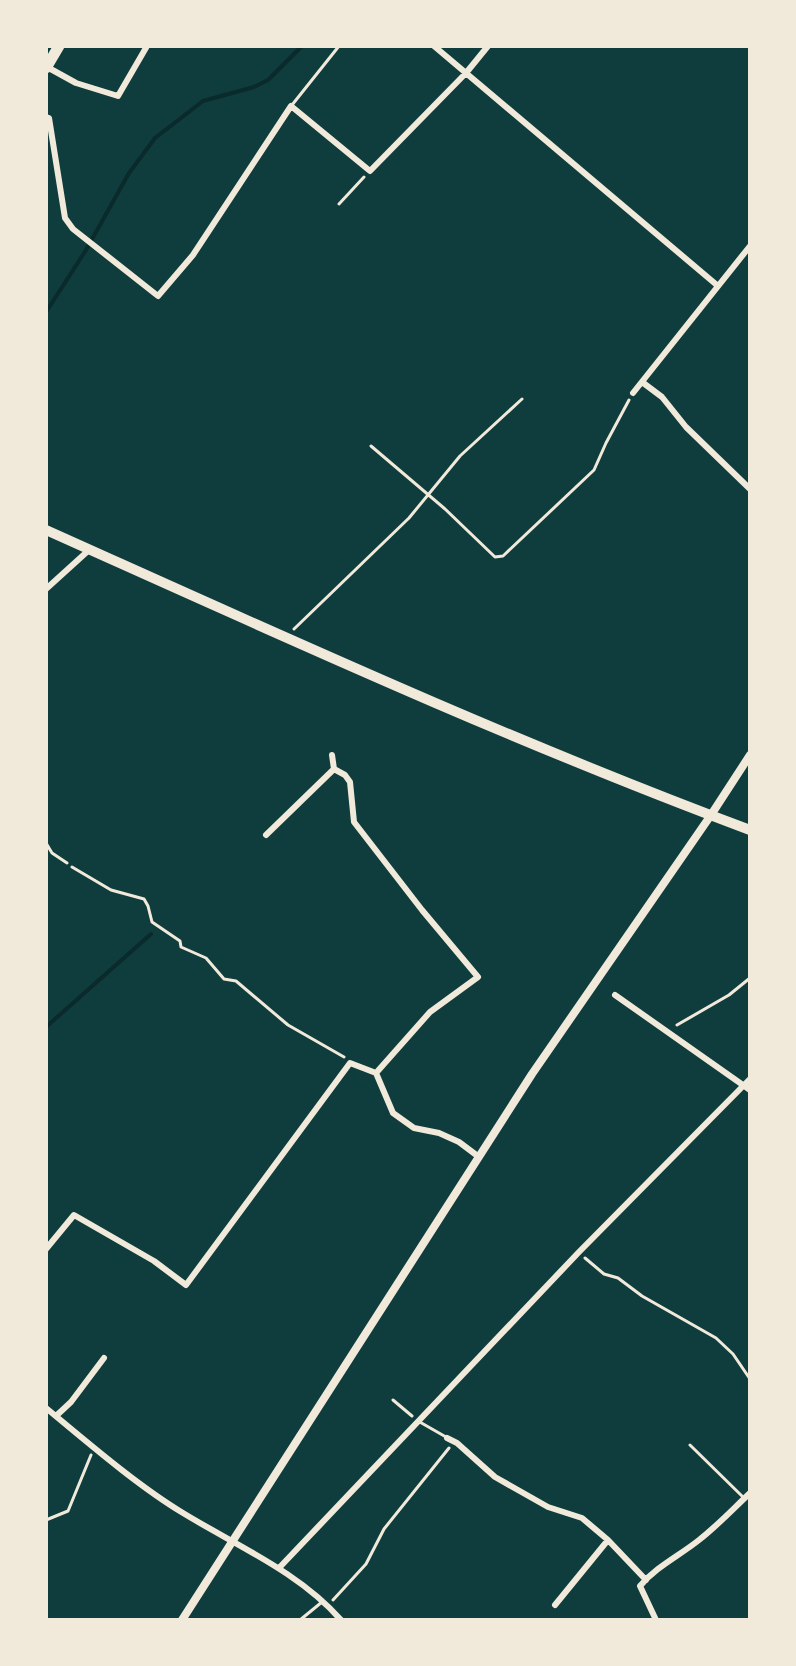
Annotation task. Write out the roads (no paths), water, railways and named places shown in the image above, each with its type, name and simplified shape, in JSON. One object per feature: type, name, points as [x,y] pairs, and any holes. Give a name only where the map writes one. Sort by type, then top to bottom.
[{"type":"highway","points":[[46,67],[59,46]]},
{"type":"main road","points":[[46,530],[285,637],[661,797],[750,830]]},
{"type":"street","points":[[46,67],[76,83],[118,96],[147,46]]},
{"type":"street","points":[[434,46],[718,286]]},
{"type":"street","points":[[46,117],[49,118],[65,218],[73,229],[158,296],[193,255],[291,106],[370,171],[466,73],[488,46]]},
{"type":"street","points":[[633,393],[750,246]]},
{"type":"street","points":[[642,382],[662,397],[686,427],[750,489]]},
{"type":"street","points":[[46,589],[89,550]]},
{"type":"street","points":[[332,755],[334,769]]},
{"type":"street","points":[[182,1620],[479,1157],[594,982],[750,755]]},
{"type":"street","points":[[266,835],[334,769]]},
{"type":"street","points":[[334,769],[350,782],[354,822],[478,977],[430,1012],[376,1073]]},
{"type":"street","points":[[615,995],[747,1082],[750,1090]]},
{"type":"street","points":[[46,1249],[74,1215],[154,1261],[186,1285],[350,1063],[376,1073],[393,1113],[414,1128],[439,1133],[459,1142],[479,1157]]},
{"type":"street","points":[[279,1568],[579,1252],[747,1082]]},
{"type":"street","points":[[56,1416],[71,1402],[104,1358]]},
{"type":"street","points":[[46,1408],[180,1511],[279,1568],[341,1620]]},
{"type":"street","points":[[450,1440],[495,1477],[548,1507],[582,1518],[646,1580]]},
{"type":"street","points":[[656,1620],[640,1586],[673,1557],[698,1541],[747,1496]]},
{"type":"street","points":[[555,1605],[608,1540]]},
{"type":"lane","points":[[291,106],[339,46]]},
{"type":"lane","points":[[46,843],[52,853],[67,863]]},
{"type":"lane","points":[[418,1421],[450,1440]]},
{"type":"lane","points":[[690,1445],[747,1496]]},
{"type":"lane","points":[[300,1620],[325,1604]]},
{"type":"waterway","points":[[46,312],[86,250],[129,173],[155,138],[203,101],[268,80],[302,46]]},
{"type":"waterway","points":[[46,1027],[151,934]]}]
